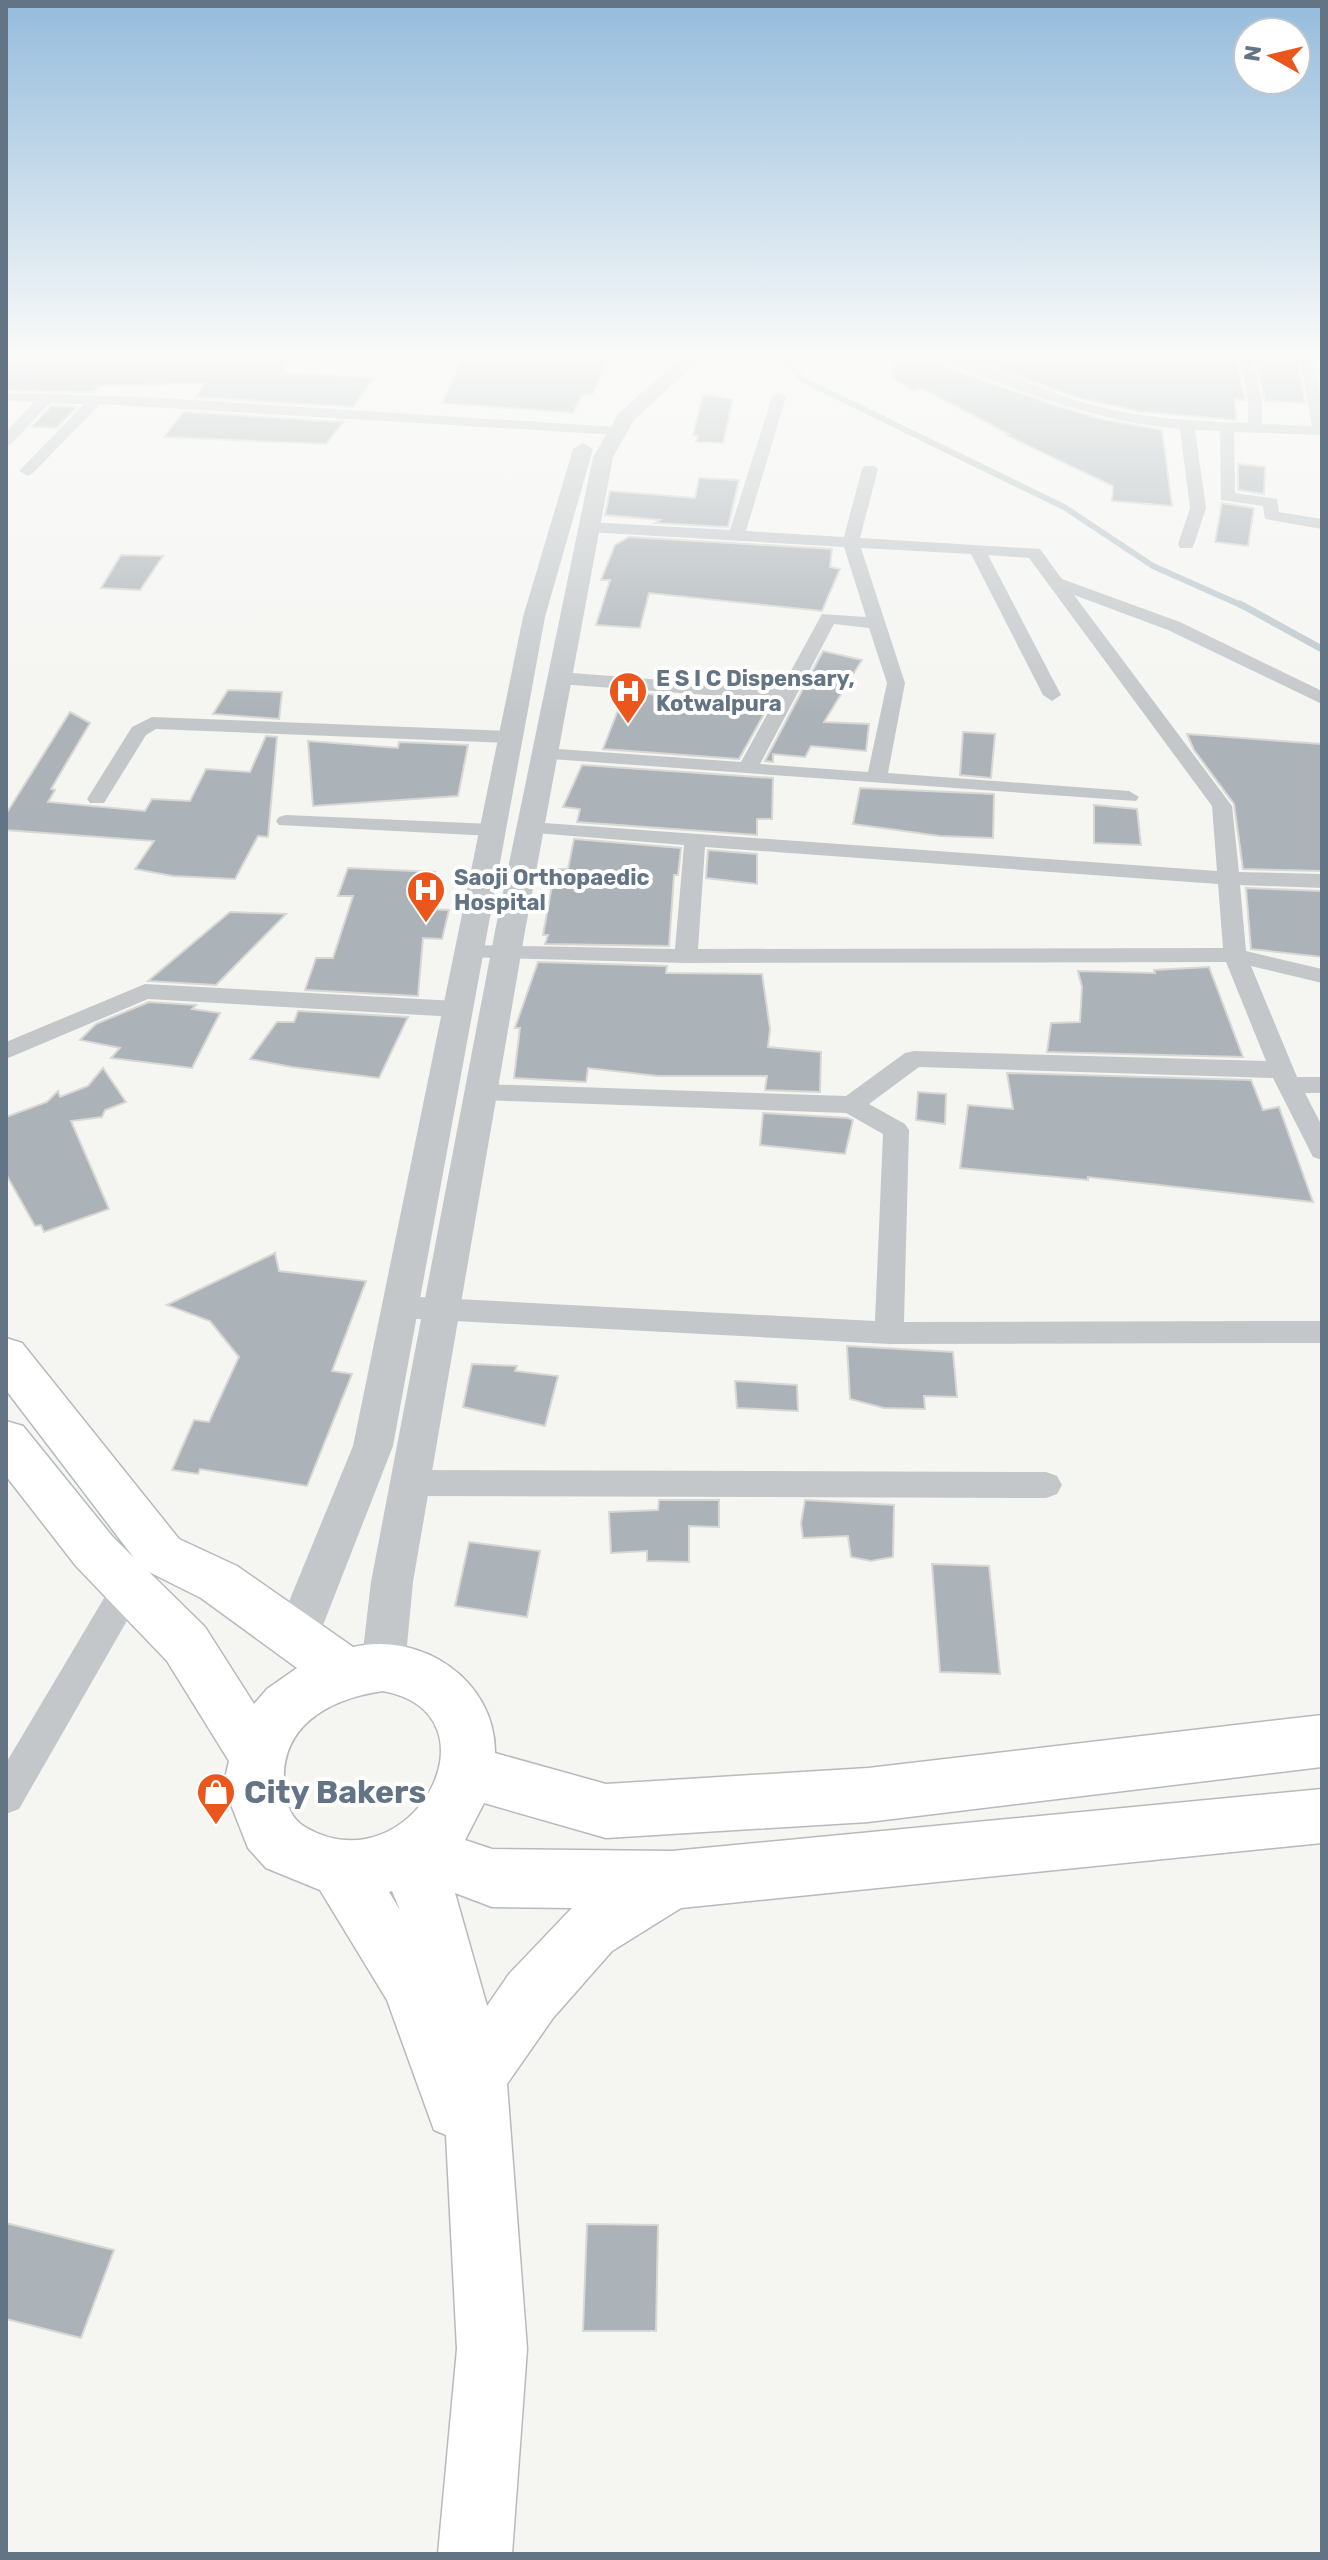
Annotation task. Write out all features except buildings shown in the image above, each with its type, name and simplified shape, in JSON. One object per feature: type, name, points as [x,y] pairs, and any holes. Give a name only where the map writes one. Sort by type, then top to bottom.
[{"type":"main road","points":[[6,1356],[161,1554],[219,1582],[296,1638],[363,1669],[414,1674],[440,1689],[459,1712],[469,1740],[469,1772],[460,1802],[441,1828],[410,1853],[362,1870],[341,1870],[308,1862],[280,1845],[262,1819],[254,1789],[257,1757],[269,1728],[289,1703],[314,1684],[363,1669]]},
{"type":"main road","points":[[6,1440],[128,1588],[186,1644],[257,1757]]},
{"type":"main road","points":[[469,1772],[606,1811],[868,1795],[1322,1741]]},
{"type":"main road","points":[[410,1853],[492,1878],[672,1880],[1322,1816]]},
{"type":"main road","points":[[410,1853],[425,1893],[475,2076],[492,2349],[475,2554]]},
{"type":"main road","points":[[341,1870],[412,1984],[481,2174]]},
{"type":"main road","points":[[475,2076],[531,1996],[591,1930],[672,1880]]},
{"type":"street","points":[[296,1638],[373,1446],[534,617],[575,472]]},
{"type":"street","points":[[363,1669],[392,1582],[412,1483],[506,952],[600,472]]},
{"type":"street","points":[[736,536],[756,472]]},
{"type":"street","points":[[869,472],[851,542],[896,683],[877,778]]},
{"type":"street","points":[[1186,544],[1198,508],[1193,472]]},
{"type":"street","points":[[1227,472],[1227,497],[1271,502],[1271,516],[1322,524]]},
{"type":"street","points":[[588,527],[1034,553],[1222,806],[1235,955],[1285,1077],[1322,1151]]},
{"type":"street","points":[[977,550],[1052,695]]},
{"type":"street","points":[[1056,582],[1174,626],[1322,698]]},
{"type":"street","points":[[747,769],[828,618],[877,623]]},
{"type":"street","points":[[559,678],[787,695]]},
{"type":"street","points":[[97,799],[139,731],[152,723],[510,737]]},
{"type":"street","points":[[544,754],[1129,797]]},
{"type":"street","points":[[286,821],[492,830]]},
{"type":"street","points":[[530,828],[1229,878],[1322,881]]},
{"type":"street","points":[[686,956],[695,840]]},
{"type":"street","points":[[467,952],[686,956],[1235,955],[1322,976]]},
{"type":"street","points":[[6,1051],[145,991],[456,1009]]},
{"type":"street","points":[[851,1105],[914,1059],[1285,1077],[1322,1085]]},
{"type":"street","points":[[482,1092],[851,1105],[896,1130],[889,1333]]},
{"type":"street","points":[[399,1307],[889,1333],[1322,1332]]},
{"type":"street","points":[[412,1483],[1046,1485]]},
{"type":"street","points":[[6,1797],[128,1588]]},
{"type":"waterway","points":[[993,472],[1064,507],[1153,566],[1243,606]]},
{"type":"waterway","points":[[1240,604],[1322,649]]},
{"type":"place","name":"E S I C Dispensary, Kotwalpura","points":[[628,725]]},
{"type":"place","name":"Saoji Orthopaedic Hospital","points":[[426,924]]},
{"type":"place","name":"City Bakers","points":[[216,1826]]}]
